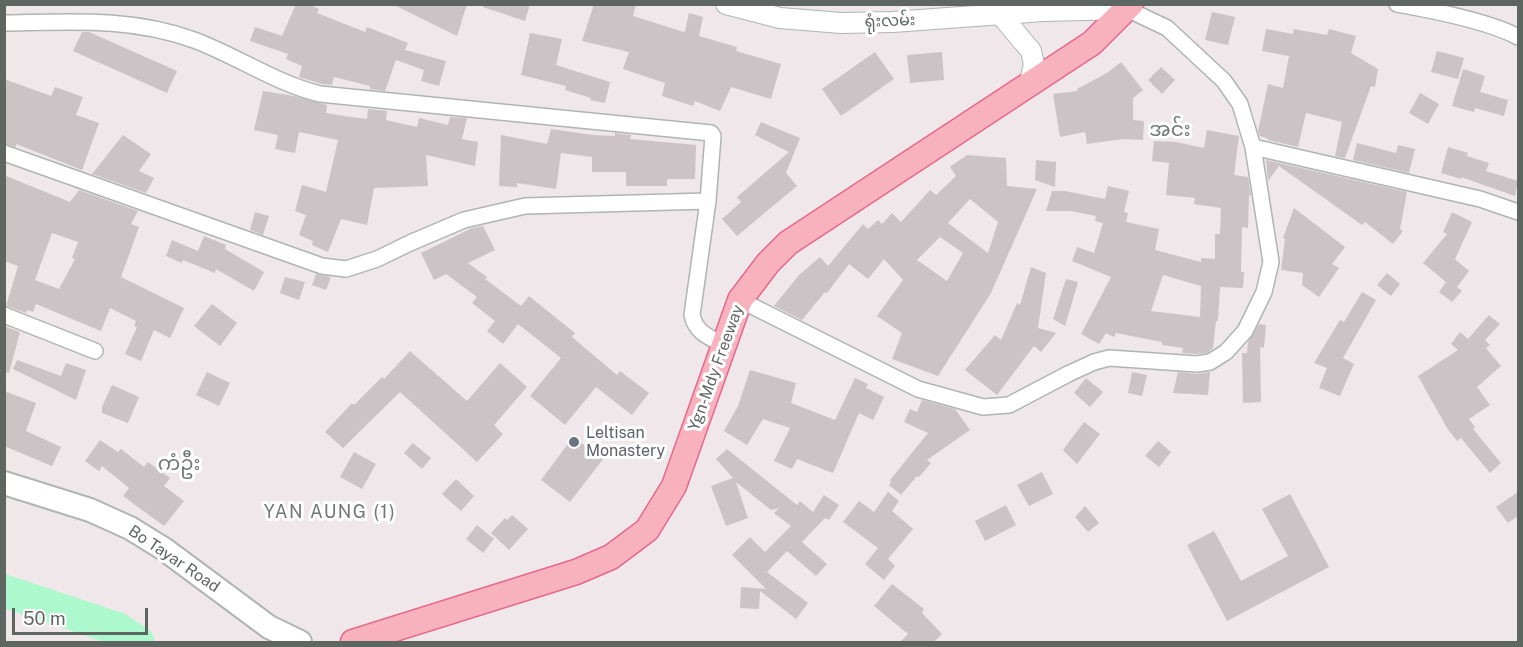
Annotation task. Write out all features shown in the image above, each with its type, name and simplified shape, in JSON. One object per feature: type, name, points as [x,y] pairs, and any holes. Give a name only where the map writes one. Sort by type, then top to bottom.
[{"type":"main road","name":"Ygn-Mdy Freeway","points":[[353,642],[576,572],[611,557],[647,530],[674,486],[740,300],[768,263],[788,243],[1092,43],[1129,7]]},
{"type":"main road","name":"Bo Tayar Road","points":[[4,483],[90,510],[130,528],[164,549],[269,627],[300,642]]},
{"type":"street","name":"ရုံးလမ်း","points":[[726,4],[780,18],[841,23],[893,22],[1129,7]]},
{"type":"street","points":[[1397,4],[1507,31],[1518,37]]},
{"type":"street","points":[[740,300],[918,388],[983,407],[1009,405],[1068,374],[1109,358],[1197,364],[1210,362],[1226,352],[1245,332],[1264,292],[1271,262],[1253,147],[1240,104],[1224,81],[1167,28],[1129,7]]},
{"type":"street","points":[[1000,14],[1031,51],[1034,64],[1029,86]]},
{"type":"street","points":[[4,23],[109,22],[147,26],[194,40],[277,79],[303,90],[320,94],[705,131],[714,136],[708,201],[692,315],[694,325],[700,331],[723,345]]},
{"type":"street","points":[[1253,147],[1480,199],[1518,212]]},
{"type":"street","points":[[4,153],[322,266],[346,269],[377,259],[464,220],[525,206],[708,201]]},
{"type":"street","points":[[4,315],[95,351]]},
{"type":"building","points":[[296,4],[308,4],[319,9],[317,13],[365,32],[367,27],[408,43],[405,50],[446,61],[439,86],[421,81],[424,70],[396,60],[385,91],[370,89],[370,86],[334,77],[332,85],[299,77],[302,66],[286,59],[288,54],[250,41],[255,27],[282,36]]},
{"type":"building","points":[[392,4],[467,4],[457,36]]},
{"type":"building","points":[[484,4],[530,4],[525,21],[483,7]]},
{"type":"building","points":[[594,4],[636,4],[633,16],[684,32],[689,13],[703,17],[699,36],[737,47],[736,51],[781,64],[771,99],[731,87],[720,111],[695,101],[693,106],[662,96],[665,83],[623,69],[629,52],[582,41]]},
{"type":"building","points":[[1212,12],[1235,17],[1228,45],[1205,40]]},
{"type":"building","points":[[1266,29],[1293,34],[1294,29],[1327,35],[1329,29],[1356,36],[1351,53],[1378,69],[1375,87],[1371,86],[1345,158],[1335,156],[1342,122],[1306,113],[1298,147],[1260,136],[1258,131],[1268,84],[1283,88],[1289,56],[1262,51]]},
{"type":"building","points":[[82,32],[89,32],[177,71],[167,93],[73,51]]},
{"type":"building","points":[[530,33],[562,39],[556,65],[610,82],[605,103],[565,90],[566,86],[521,75]]},
{"type":"building","points":[[1437,51],[1464,58],[1458,79],[1431,72]]},
{"type":"building","points":[[875,52],[894,79],[841,116],[822,89]]},
{"type":"building","points":[[942,52],[944,80],[910,83],[907,55]]},
{"type":"building","points":[[1121,62],[1143,90],[1133,98],[1133,120],[1144,121],[1143,140],[1123,139],[1087,144],[1085,132],[1060,137],[1053,94],[1077,91]]},
{"type":"building","points":[[1161,67],[1175,80],[1162,94],[1148,80]]},
{"type":"building","points":[[1463,69],[1485,76],[1480,92],[1508,100],[1504,116],[1475,108],[1474,112],[1452,106]]},
{"type":"building","points":[[4,79],[51,96],[55,87],[83,97],[76,115],[99,123],[82,170],[16,144],[16,147],[4,144]]},
{"type":"building","points":[[263,91],[327,105],[326,113],[344,116],[367,119],[368,109],[387,111],[386,120],[417,127],[419,118],[448,125],[450,117],[467,118],[462,139],[478,142],[475,166],[426,155],[428,186],[374,188],[367,225],[341,219],[328,252],[312,245],[313,241],[299,235],[306,215],[295,211],[302,185],[326,192],[338,140],[299,132],[295,153],[275,149],[278,135],[254,130]]},
{"type":"building","points":[[1420,93],[1439,104],[1428,124],[1409,113]]},
{"type":"building","points":[[761,122],[800,138],[786,173],[797,186],[737,236],[722,219],[741,202],[737,197],[789,152],[755,135]]},
{"type":"building","points":[[551,129],[593,135],[615,136],[615,133],[631,135],[630,139],[696,145],[695,179],[667,179],[667,186],[626,186],[626,172],[592,172],[592,157],[561,153],[556,189],[517,183],[517,187],[499,186],[501,135],[547,144]]},
{"type":"building","points":[[1207,130],[1239,136],[1234,175],[1248,177],[1251,196],[1249,195],[1248,228],[1242,227],[1243,288],[1220,287],[1218,321],[1216,321],[1213,348],[1207,353],[1182,353],[1183,348],[1116,333],[1114,337],[1106,333],[1099,344],[1081,334],[1111,277],[1072,261],[1077,247],[1094,253],[1103,223],[1095,221],[1096,216],[1071,211],[1046,211],[1052,191],[1065,191],[1105,199],[1108,186],[1129,191],[1124,212],[1128,213],[1126,222],[1159,229],[1155,250],[1201,262],[1201,258],[1215,259],[1215,234],[1220,234],[1221,208],[1194,204],[1195,198],[1166,195],[1169,163],[1152,161],[1154,141],[1176,142],[1204,148]],"holes":[[[1163,275],[1201,286],[1200,317],[1151,311]]]},
{"type":"building","points":[[123,135],[151,154],[139,171],[154,178],[146,193],[92,174]]},
{"type":"building","points":[[1357,143],[1396,153],[1398,145],[1415,149],[1409,173],[1353,160]]},
{"type":"building","points":[[1448,147],[1489,163],[1486,171],[1518,181],[1515,196],[1461,177],[1461,179],[1441,173]]},
{"type":"building","points":[[967,155],[1006,158],[1007,186],[1037,189],[991,293],[938,376],[892,359],[902,333],[877,316],[903,280],[884,259],[868,279],[849,264],[802,320],[774,306],[799,275],[820,257],[828,266],[863,224],[868,229],[878,220],[882,224],[892,213],[901,222],[930,190],[936,195],[956,176],[950,167]],"holes":[[[970,199],[998,222],[988,253],[948,223]],[[940,237],[963,253],[947,281],[917,260]]]},
{"type":"building","points":[[1036,160],[1056,162],[1055,187],[1035,180]]},
{"type":"building","points":[[1266,160],[1407,192],[1400,229],[1403,231],[1393,244],[1365,222],[1362,225],[1279,166],[1268,181]]},
{"type":"building","points":[[4,175],[70,202],[79,190],[138,211],[131,224],[139,227],[121,277],[184,308],[170,338],[154,330],[141,361],[125,354],[137,327],[134,326],[136,321],[110,308],[101,331],[36,304],[33,312],[27,310],[26,313],[6,306],[18,266],[4,261]],"holes":[[[52,233],[78,242],[72,258],[75,259],[59,289],[35,280]]]},
{"type":"building","points":[[1294,208],[1345,247],[1332,264],[1339,268],[1319,297],[1302,285],[1303,273],[1281,270],[1285,239],[1283,238]]},
{"type":"building","points":[[255,212],[269,216],[263,235],[250,230]]},
{"type":"building","points":[[1452,212],[1472,222],[1455,259],[1469,271],[1457,287],[1462,291],[1452,302],[1439,292],[1446,282],[1423,263],[1447,234],[1443,232]]},
{"type":"building","points":[[483,226],[495,250],[468,263],[521,306],[529,296],[575,333],[572,337],[617,375],[620,371],[649,393],[632,415],[596,387],[565,425],[530,396],[561,358],[518,324],[503,344],[487,331],[495,321],[472,303],[477,297],[446,274],[434,280],[421,253],[472,228]]},
{"type":"building","points":[[204,236],[226,245],[225,249],[264,272],[254,291],[216,269],[215,273],[166,256],[172,240],[198,251]]},
{"type":"building","points":[[1031,267],[1046,273],[1038,328],[1056,333],[1041,352],[1034,346],[997,395],[965,370],[995,335],[1001,340],[1017,303],[1020,305]]},
{"type":"building","points":[[1387,273],[1400,284],[1391,296],[1377,285]]},
{"type":"building","points":[[316,274],[331,277],[326,290],[312,285]]},
{"type":"building","points":[[285,277],[305,282],[299,300],[280,293]]},
{"type":"building","points":[[1066,279],[1078,282],[1065,326],[1053,319]]},
{"type":"building","points":[[1362,292],[1376,300],[1343,358],[1354,364],[1340,396],[1319,388],[1327,368],[1314,363],[1340,320],[1344,322]]},
{"type":"building","points":[[212,304],[237,323],[220,346],[194,326]]},
{"type":"building","points":[[1489,315],[1500,324],[1485,340],[1490,345],[1486,348],[1501,366],[1477,387],[1490,405],[1469,419],[1475,427],[1473,429],[1501,463],[1490,473],[1461,438],[1457,441],[1447,428],[1418,376],[1458,350],[1451,344],[1460,332],[1468,339]]},
{"type":"building","points":[[1259,324],[1266,325],[1264,348],[1260,347],[1261,402],[1243,403],[1242,353],[1247,353],[1248,342]]},
{"type":"building","points":[[4,326],[20,332],[9,373],[4,372]]},
{"type":"building","points":[[410,351],[467,401],[500,363],[527,387],[494,425],[503,434],[477,462],[400,392],[343,448],[325,432],[352,403],[354,405],[382,377],[384,379]]},
{"type":"building","points":[[17,360],[61,376],[66,363],[86,370],[76,400],[13,369]]},
{"type":"building","points":[[750,370],[796,383],[791,403],[835,420],[855,378],[868,384],[866,388],[884,397],[873,420],[859,413],[833,473],[797,459],[792,469],[774,461],[790,428],[763,419],[747,445],[724,431],[738,406]]},
{"type":"building","points":[[207,372],[230,383],[219,406],[196,395]]},
{"type":"building","points":[[1132,372],[1147,375],[1142,396],[1128,393]]},
{"type":"building","points":[[1178,372],[1197,374],[1210,372],[1208,395],[1173,393]]},
{"type":"building","points":[[1086,378],[1103,392],[1090,407],[1074,393]]},
{"type":"building","points":[[112,385],[139,397],[128,423],[102,413],[102,407]]},
{"type":"building","points":[[4,391],[36,403],[26,431],[61,447],[52,466],[4,446]]},
{"type":"building","points":[[922,400],[955,409],[970,430],[927,460],[931,463],[901,495],[889,485],[890,480],[928,433],[904,422],[910,409],[917,412]]},
{"type":"building","points":[[1084,422],[1100,434],[1077,464],[1063,450]]},
{"type":"building","points":[[573,437],[603,459],[570,502],[541,480]]},
{"type":"building","points":[[100,440],[118,452],[121,449],[144,467],[148,462],[170,478],[164,486],[184,501],[164,526],[123,496],[129,488],[102,466],[99,471],[85,461]]},
{"type":"building","points":[[1158,441],[1171,452],[1159,467],[1145,456]]},
{"type":"building","points":[[413,443],[431,458],[422,469],[404,453]]},
{"type":"building","points":[[727,449],[797,505],[800,501],[813,512],[824,495],[839,505],[829,520],[825,518],[802,542],[827,564],[816,576],[787,551],[767,572],[808,603],[796,619],[760,591],[759,609],[740,608],[741,587],[766,589],[732,555],[750,537],[765,552],[791,526],[774,513],[779,508],[771,510],[736,482],[748,518],[726,526],[711,486],[733,478],[716,459]]},
{"type":"building","points":[[354,452],[376,464],[362,489],[340,477]]},
{"type":"building","points":[[1042,472],[1053,494],[1029,506],[1017,485]]},
{"type":"building","points":[[456,479],[474,496],[461,511],[442,494]]},
{"type":"building","points":[[888,492],[899,501],[892,511],[913,529],[888,559],[895,566],[884,580],[865,564],[878,548],[843,522],[859,501],[874,512]]},
{"type":"building","points":[[1518,492],[1518,516],[1508,523],[1496,507]]},
{"type":"building","points":[[1290,494],[1329,567],[1227,621],[1187,545],[1214,531],[1241,581],[1288,556],[1262,509]]},
{"type":"building","points":[[1006,505],[1016,525],[985,541],[975,521]]},
{"type":"building","points":[[1085,506],[1099,523],[1088,532],[1075,517]]},
{"type":"building","points":[[512,515],[528,529],[509,550],[491,533],[505,518],[507,520]]},
{"type":"building","points":[[477,525],[494,539],[483,553],[466,539]]},
{"type":"building","points":[[892,584],[924,609],[922,613],[942,634],[934,642],[900,642],[908,634],[874,606]]},
{"type":"waterway","points":[[4,591],[118,629],[138,642]]},
{"type":"place","name":"Leltisan Monastery","points":[[574,442]]},
{"type":"district","name":"အင်း","points":[[1170,130]]},
{"type":"district","name":"ကံဦး","points":[[179,464]]},
{"type":"district","name":"YAN AUNG (1)","points":[[330,512]]}]
